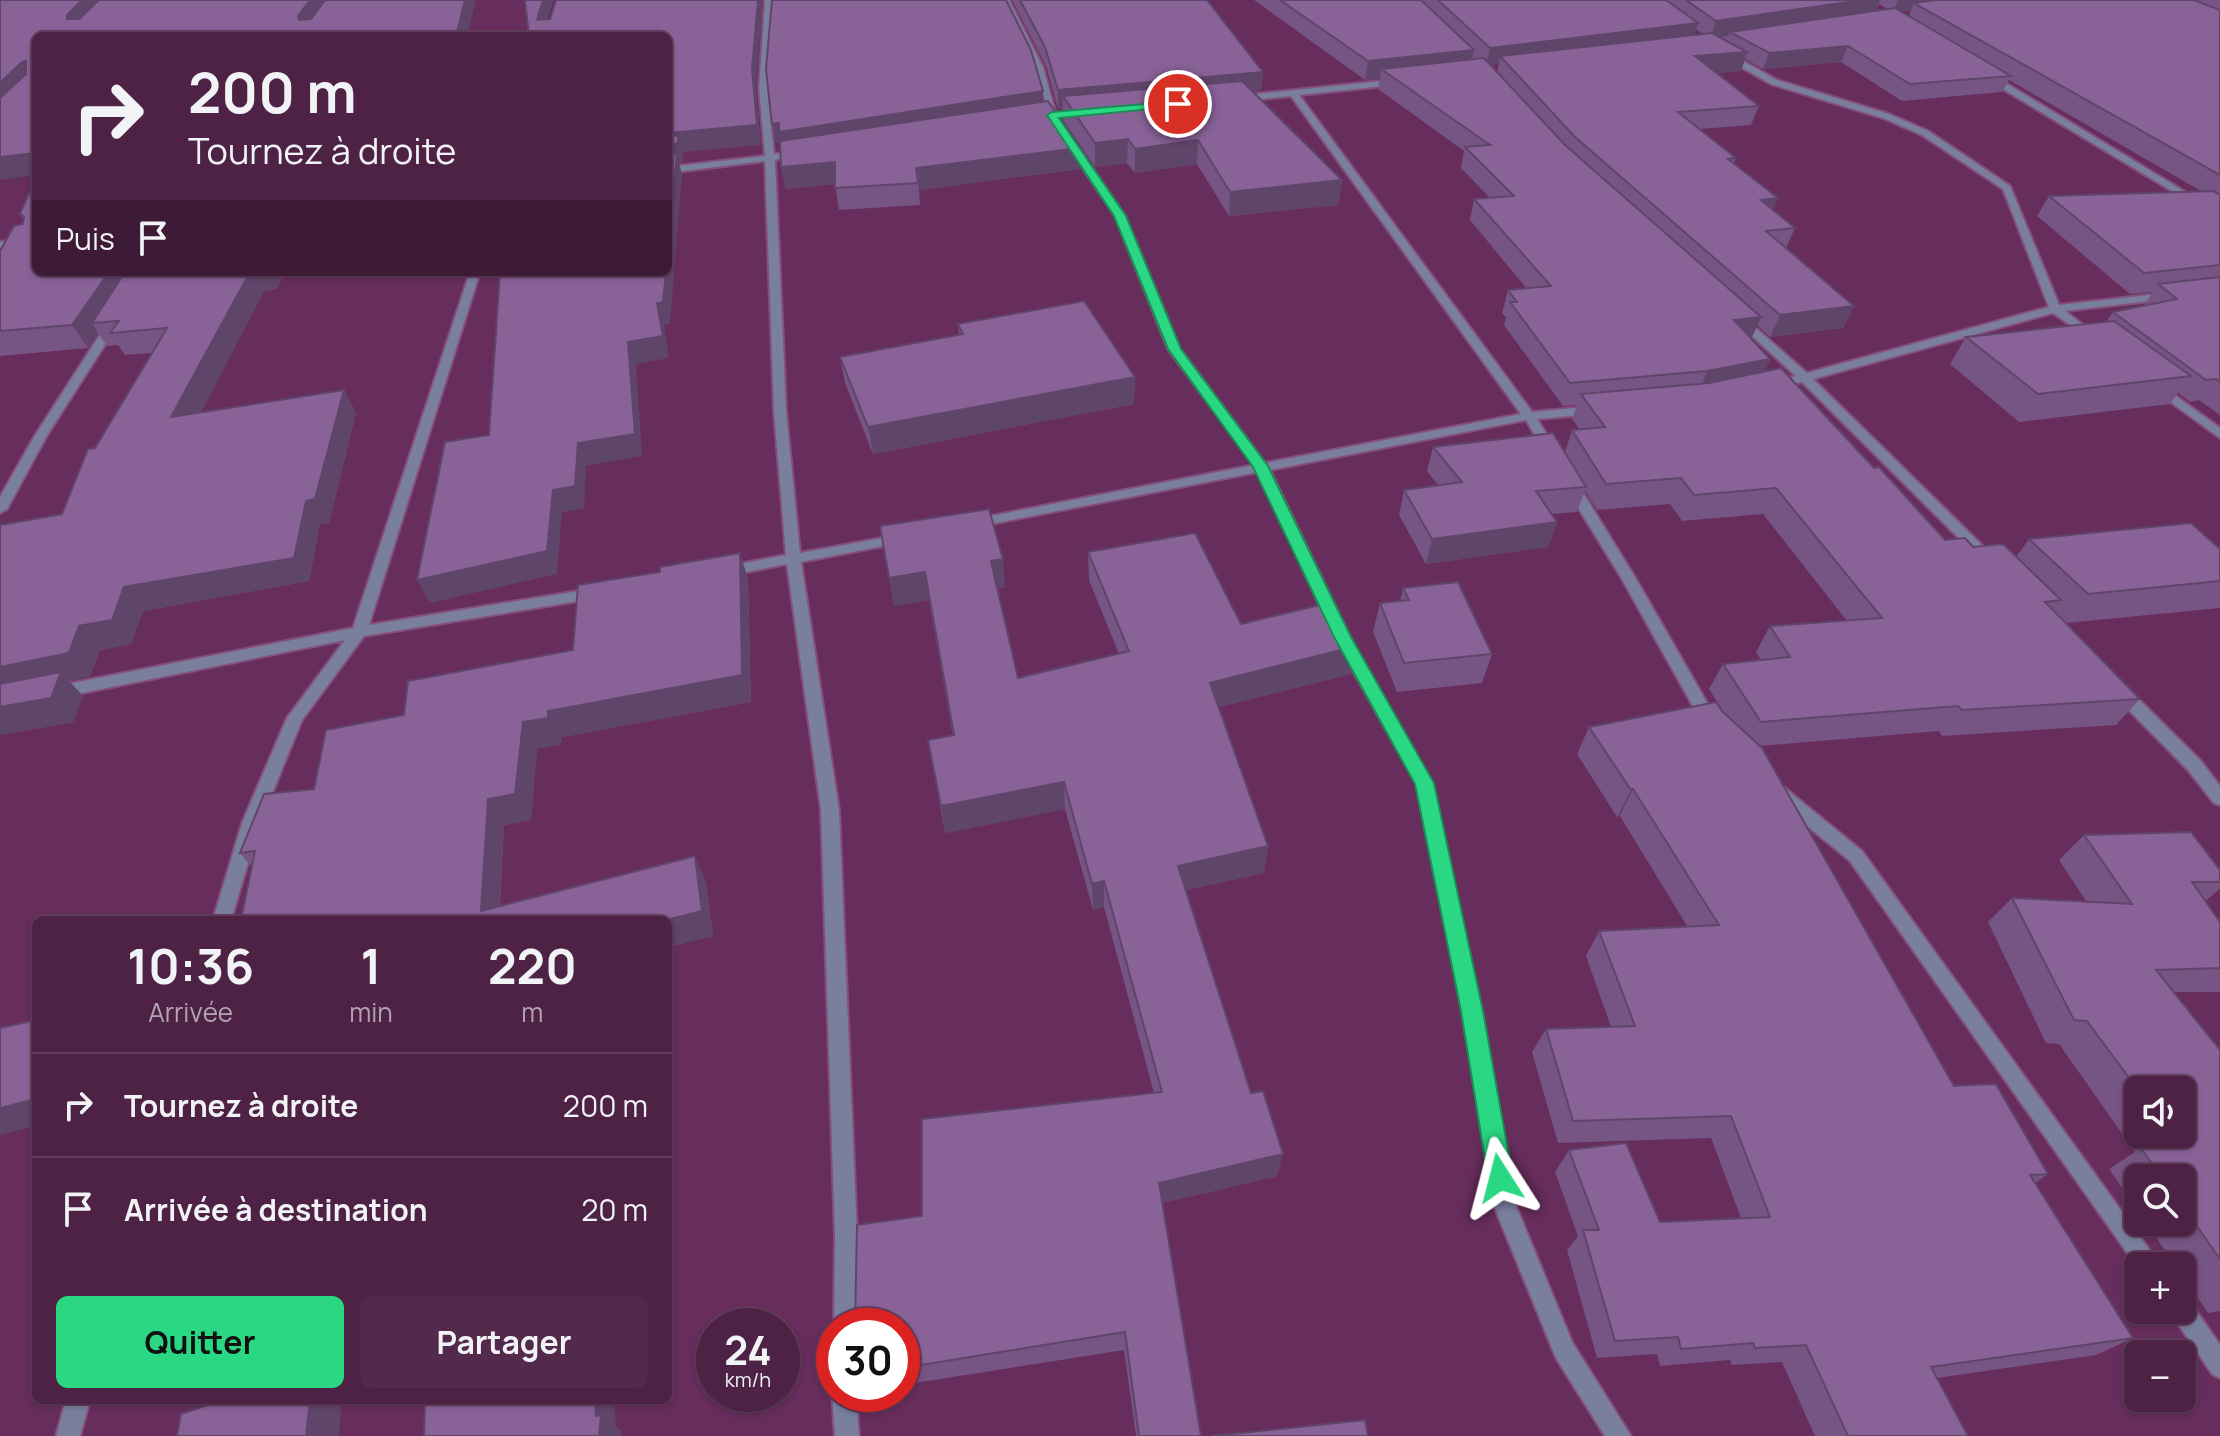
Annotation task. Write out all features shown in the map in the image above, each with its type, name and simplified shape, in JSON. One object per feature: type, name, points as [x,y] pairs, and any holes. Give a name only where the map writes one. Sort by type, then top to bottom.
[{"type":"street","points":[[769,0],[763,88],[770,159],[780,411],[794,561],[830,810],[846,1235],[845,1308]]},
{"type":"street","points":[[1005,0],[1039,67],[1052,116],[1120,216],[1174,349],[1261,466],[1342,637],[1424,783],[1472,1011],[1505,1206],[1564,1350],[1619,1436]]},
{"type":"street","points":[[1707,45],[1774,82],[1886,116],[1925,133],[2007,188],[2055,309],[2106,348]]},
{"type":"street","points":[[1983,73],[2220,217]]},
{"type":"street","points":[[1225,100],[1405,81]]},
{"type":"street","points":[[1264,84],[1273,96]]},
{"type":"street","points":[[1294,94],[1529,416],[1629,579],[1715,732]]},
{"type":"street","points":[[672,170],[817,152]]},
{"type":"street","points":[[0,245],[32,241]]},
{"type":"street","points":[[223,916],[251,823],[295,718],[359,632],[474,276]]},
{"type":"street","points":[[1760,388],[1806,379],[2055,309],[2175,295]]},
{"type":"street","points":[[1725,306],[1806,379],[1994,566]]},
{"type":"street","points":[[0,509],[40,437],[121,310]]},
{"type":"street","points":[[2144,376],[2220,434]]},
{"type":"street","points":[[959,526],[1529,416],[1605,409]]},
{"type":"street","points":[[700,576],[794,561],[914,536]]},
{"type":"street","points":[[47,694],[359,632],[607,591]]},
{"type":"street","points":[[2105,676],[2194,765],[2220,798]]},
{"type":"street","points":[[1767,781],[1856,856],[2140,1252]]},
{"type":"street","points":[[2192,1324],[2220,1366]]},
{"type":"street","points":[[68,1436],[77,1404]]},
{"type":"street","points":[[845,1412],[847,1436]]},
{"type":"building","points":[[0,0],[82,0],[67,15],[67,19],[79,19],[99,0],[310,0],[298,16],[299,20],[311,19],[325,0],[465,0],[457,32],[32,32],[32,153],[0,157],[0,98],[26,74],[26,61],[0,83]]},
{"type":"building","points":[[525,0],[543,0],[537,20],[550,19],[556,0],[758,0],[752,69],[757,125],[672,133],[672,32],[529,32]]},
{"type":"building","points":[[772,0],[1006,0],[1031,50],[1043,91],[779,132],[779,123],[772,124],[766,69]]},
{"type":"building","points":[[1020,0],[1207,0],[1263,72],[1058,90],[1045,47]]},
{"type":"building","points":[[1280,0],[1421,0],[1474,50],[1368,61]]},
{"type":"building","points":[[1438,0],[1666,0],[1698,23],[1490,48]]},
{"type":"building","points":[[1686,0],[1862,0],[1716,21]]},
{"type":"building","points":[[1935,0],[2194,0],[2220,10],[2220,175],[1914,3]]},
{"type":"building","points":[[1895,8],[2011,76],[1910,84],[1848,46],[1769,53],[1730,32]]},
{"type":"building","points":[[1712,33],[1747,52],[1695,56],[1759,106],[1678,112],[1736,158],[1728,159],[1778,198],[1761,200],[1795,228],[1766,231],[1854,306],[1780,315],[1575,137],[1500,56]]},
{"type":"building","points":[[1484,58],[1565,145],[1761,317],[1734,320],[1770,359],[1707,371],[1570,383],[1510,302],[1517,302],[1508,290],[1551,286],[1474,199],[1514,196],[1465,147],[1490,145],[1381,69]]},
{"type":"building","points":[[1242,81],[1342,180],[1230,192],[1198,140],[1135,149],[1128,139],[1095,143],[1063,96]]},
{"type":"building","points":[[1048,101],[1080,148],[916,168],[918,183],[835,188],[835,162],[781,167],[780,141]]},
{"type":"building","points":[[672,135],[678,136],[678,143],[672,144]]},
{"type":"building","points":[[677,154],[672,207],[672,155]]},
{"type":"building","points":[[32,186],[32,276],[106,276],[72,325],[0,331],[0,251],[14,226],[23,224],[24,216],[20,214]]},
{"type":"building","points":[[2213,191],[2220,195],[2220,265],[2144,273],[2049,196]]},
{"type":"building","points":[[122,276],[248,276],[171,417],[344,390],[315,499],[306,501],[294,558],[124,587],[112,620],[79,626],[69,653],[0,667],[0,525],[62,514],[88,449],[95,448],[167,328],[110,333],[119,321],[92,323]]},
{"type":"building","points":[[500,276],[666,276],[663,302],[657,303],[663,336],[628,342],[635,434],[578,443],[575,486],[553,490],[547,551],[417,580],[445,442],[489,435]]},
{"type":"building","points":[[2220,277],[2220,382],[2216,379],[2206,380],[2113,312],[2177,299],[2158,284]]},
{"type":"building","points":[[1084,301],[1135,377],[868,427],[840,357],[963,334],[958,324]]},
{"type":"building","points":[[2114,321],[2191,376],[2038,394],[1966,337]]},
{"type":"building","points":[[1781,368],[1874,468],[1879,467],[1945,540],[1965,538],[1973,547],[2003,544],[2061,600],[2045,602],[2140,699],[1962,710],[1958,706],[1761,722],[1723,664],[1790,657],[1770,626],[1882,618],[1776,488],[1694,495],[1681,478],[1606,484],[1572,430],[1605,427],[1581,394],[1709,383]]},
{"type":"building","points":[[1553,433],[1586,487],[1536,491],[1557,522],[1432,539],[1404,490],[1462,482],[1433,447]]},
{"type":"building","points":[[989,509],[1003,559],[991,561],[1018,678],[1129,651],[1088,552],[1195,533],[1241,624],[1332,602],[1357,646],[1210,683],[1268,846],[1178,866],[1251,1093],[1263,1091],[1283,1154],[1159,1183],[1201,1436],[1139,1436],[1125,1332],[920,1365],[920,1308],[855,1308],[857,1225],[922,1216],[922,1119],[1162,1092],[1104,881],[1092,884],[1064,782],[941,806],[928,740],[954,735],[925,572],[889,578],[880,526]]},
{"type":"building","points":[[2191,523],[2220,549],[2220,581],[2088,594],[2029,539]]},
{"type":"building","points":[[740,553],[742,675],[548,711],[548,718],[523,722],[515,794],[488,799],[481,911],[695,856],[702,911],[672,918],[672,916],[242,916],[255,851],[240,853],[264,794],[314,789],[326,730],[404,715],[408,681],[573,650],[578,585],[660,572],[660,567]]},
{"type":"building","points":[[1458,582],[1492,654],[1404,663],[1380,603],[1409,600],[1403,588]]},
{"type":"building","points":[[61,672],[51,698],[0,707],[0,684]]},
{"type":"building","points":[[1716,702],[1762,748],[1954,1086],[1996,1084],[2048,1174],[2030,1175],[2133,1338],[1931,1367],[1968,1436],[1848,1436],[1806,1345],[1755,1348],[1753,1343],[1681,1349],[1678,1337],[1615,1341],[1583,1230],[1599,1230],[1569,1150],[1626,1143],[1660,1222],[1770,1217],[1731,1116],[1573,1121],[1546,1029],[1635,1026],[1599,931],[1719,925],[1633,789],[1589,727]]},
{"type":"building","points":[[2191,832],[2220,870],[2220,882],[2192,882],[2220,922],[2220,968],[2156,970],[2220,1050],[2220,1259],[2196,1225],[2196,1164],[2152,1164],[2141,1148],[2196,1148],[2196,1076],[2128,1076],[2087,1021],[2074,1020],[2012,898],[2132,904],[2084,835]]},
{"type":"building","points":[[32,1021],[32,1100],[0,1108],[0,1028]]},
{"type":"building","points":[[211,1404],[310,1404],[306,1436],[177,1436],[181,1414]]},
{"type":"building","points":[[425,1404],[595,1404],[596,1416],[601,1415],[599,1436],[424,1436]]},
{"type":"building","points":[[1365,1420],[1368,1436],[1212,1436]]},
{"type":"route","points":[[1178,104],[1052,115],[1120,216],[1174,349],[1261,466],[1342,637],[1424,783],[1472,1011],[1500,1178]]}]
